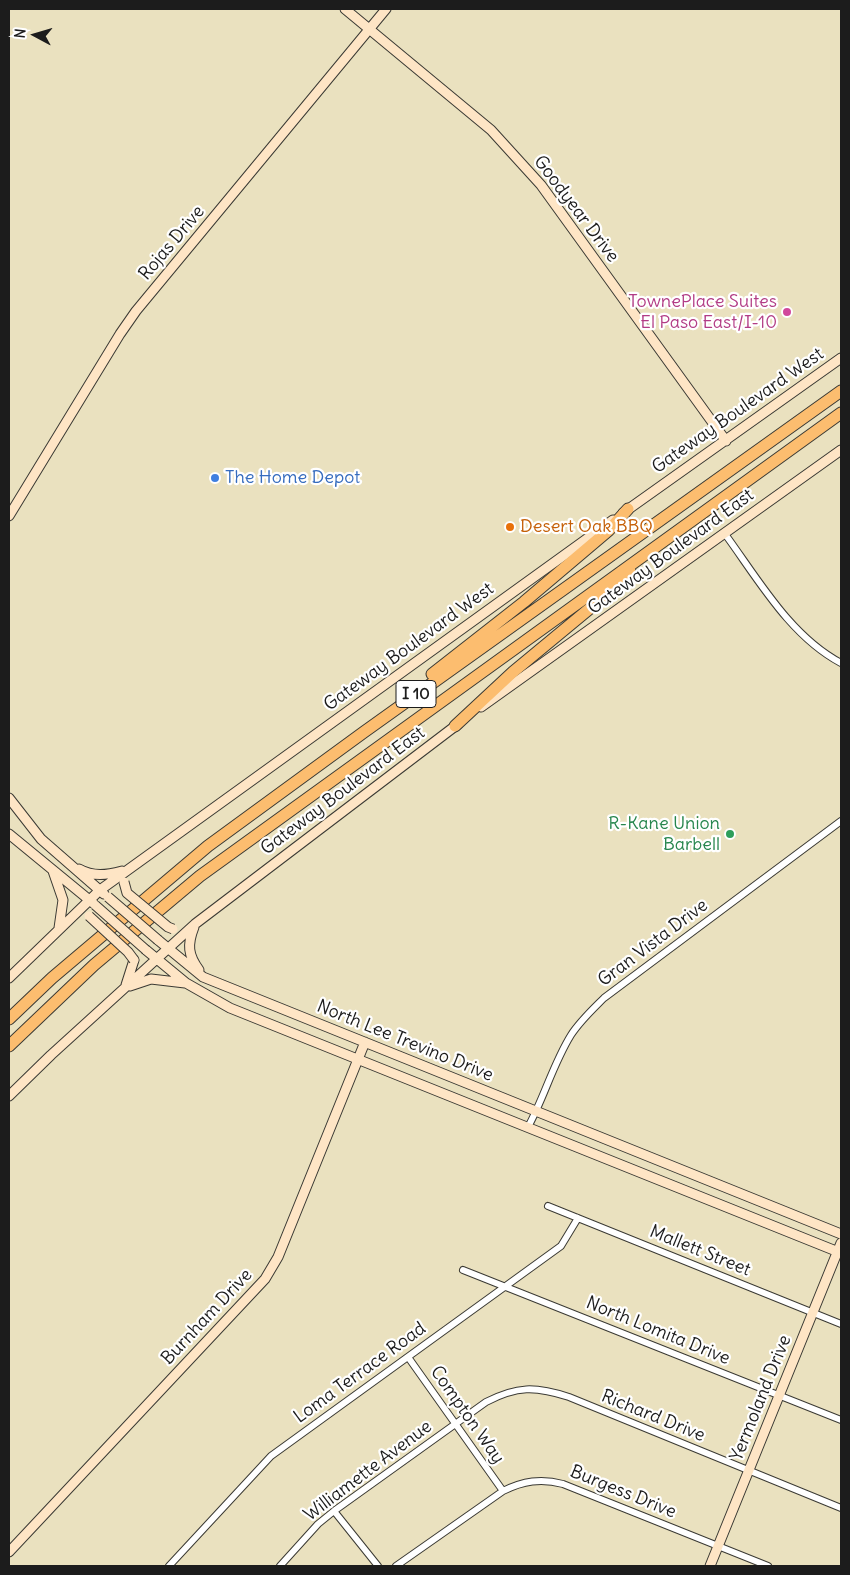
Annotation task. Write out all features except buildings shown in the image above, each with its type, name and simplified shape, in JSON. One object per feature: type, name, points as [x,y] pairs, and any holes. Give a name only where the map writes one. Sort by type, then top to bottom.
[{"type":"highway","name":"I 10","points":[[9,1019],[52,978],[184,865],[364,732],[841,391]]},
{"type":"highway","name":"I 10","points":[[9,1046],[94,965],[200,876],[841,413]]},
{"type":"highway","points":[[364,732],[412,689],[524,602],[609,530],[628,510]]},
{"type":"highway","points":[[455,726],[513,672],[600,600],[645,554]]},
{"type":"main road","name":"Goodyear Drive","points":[[345,9],[491,130],[541,185],[726,441]]},
{"type":"main road","name":"Rojas Drive","points":[[9,516],[136,311],[386,9]]},
{"type":"main road","name":"Gateway Boulevard West","points":[[9,978],[70,918],[92,902],[100,890],[841,358]]},
{"type":"main road","name":"Gateway Boulevard East","points":[[9,1096],[195,924],[455,726],[841,450]]},
{"type":"main road","name":"North Lee Trevino Drive","points":[[9,798],[30,826],[64,860],[167,948],[203,976],[841,1234]]},
{"type":"main road","name":"North Lee Trevino Drive","points":[[9,834],[186,983],[230,1008],[840,1249]]},
{"type":"main road","points":[[64,860],[90,874],[107,875],[127,870],[124,882],[126,892],[168,927],[173,929],[195,924]]},
{"type":"main road","points":[[53,870],[63,900],[59,929]]},
{"type":"main road","points":[[70,918],[81,914],[89,916],[128,952],[134,960],[125,988]]},
{"type":"main road","points":[[195,924],[190,937],[189,951],[191,958],[203,976]]},
{"type":"main road","points":[[125,988],[151,979],[186,983]]},
{"type":"main road","name":"Burnham Drive","points":[[9,1552],[265,1279],[278,1257],[365,1042]]},
{"type":"main road","name":"Yermoland Drive","points":[[710,1566],[840,1249]]},
{"type":"street","points":[[725,534],[796,628],[841,663]]},
{"type":"street","name":"Gran Vista Drive","points":[[528,1127],[570,1036],[594,1007],[841,822]]},
{"type":"street","name":"Mallett Street","points":[[548,1206],[841,1324]]},
{"type":"street","name":"Loma Terrace Road","points":[[169,1566],[271,1456],[560,1246],[578,1218]]},
{"type":"street","name":"North Lomita Drive","points":[[463,1270],[841,1420]]},
{"type":"street","name":"Compton Way","points":[[408,1357],[503,1491]]},
{"type":"street","name":"Richard Drive","points":[[455,1424],[486,1402],[506,1392],[519,1389],[544,1390],[841,1508]]},
{"type":"street","name":"Williamette Avenue","points":[[280,1566],[318,1524],[334,1511],[455,1424]]},
{"type":"street","name":"Burgess Drive","points":[[396,1566],[503,1491],[524,1482],[553,1481],[768,1566]]},
{"type":"street","points":[[334,1511],[378,1566]]},
{"type":"place","name":"TownePlace Suites El Paso East/I-10","points":[[787,312]]},
{"type":"place","name":"The Home Depot","points":[[215,478]]},
{"type":"place","name":"Desert Oak BBQ","points":[[510,527]]},
{"type":"place","name":"R-Kane Union Barbell","points":[[730,834]]}]
